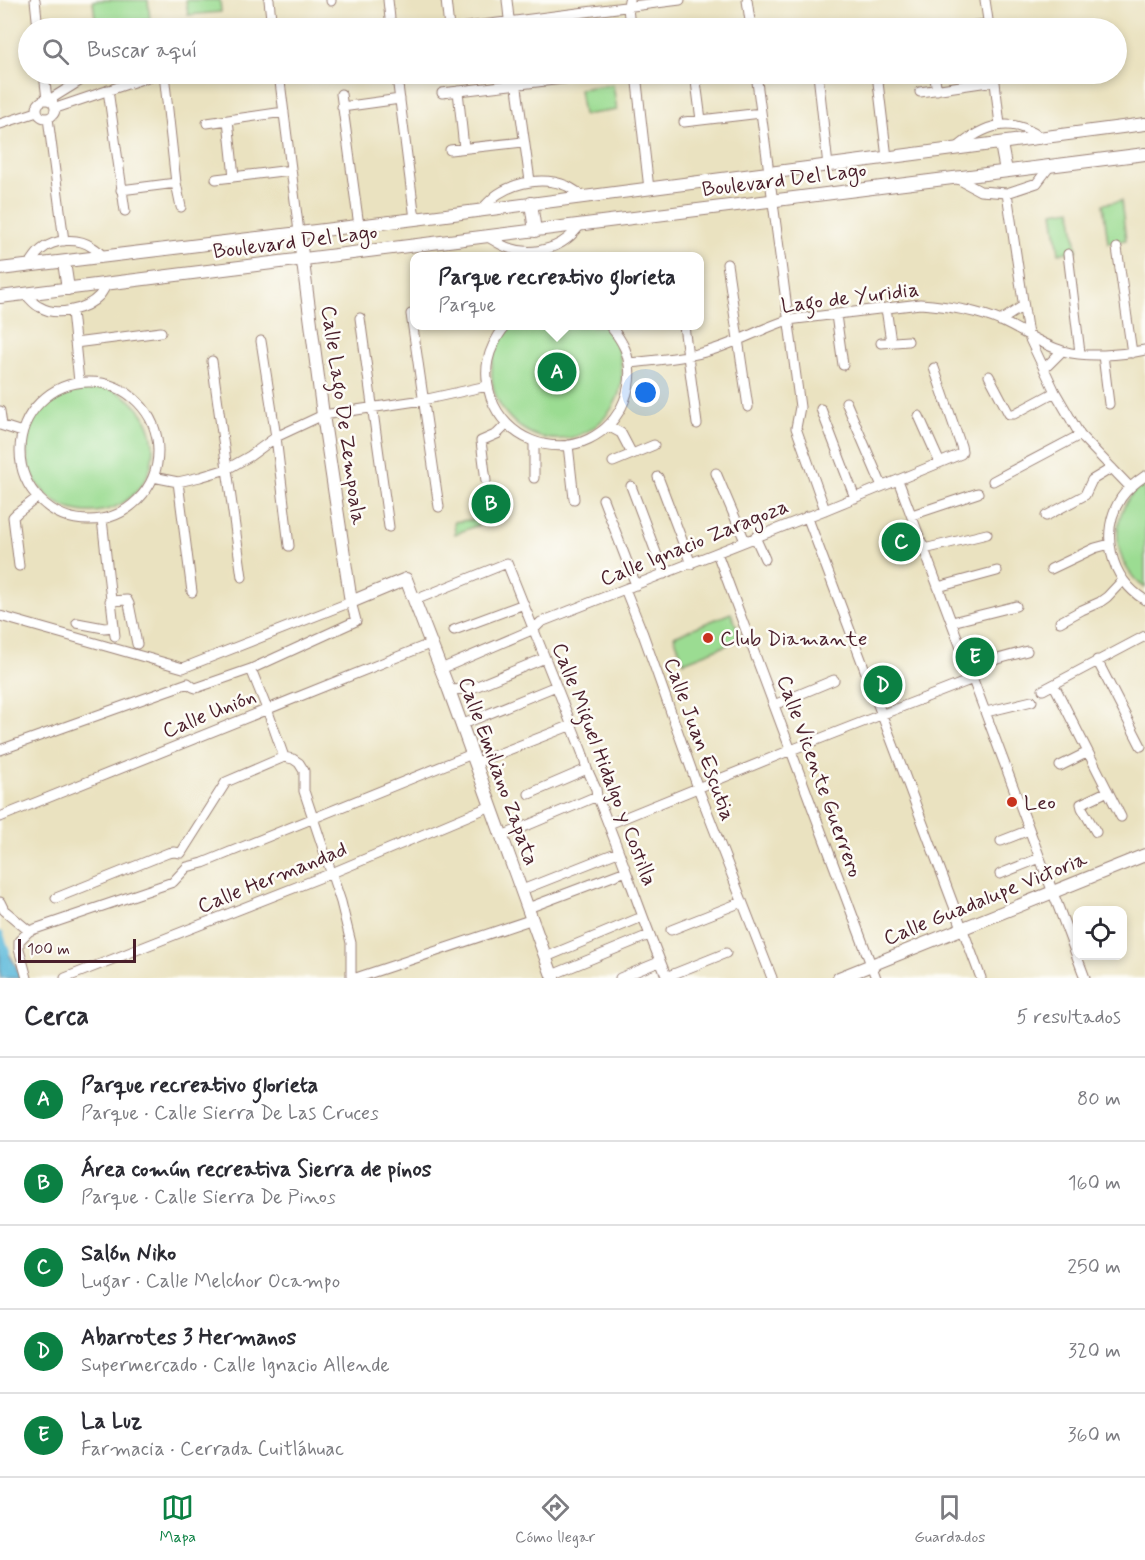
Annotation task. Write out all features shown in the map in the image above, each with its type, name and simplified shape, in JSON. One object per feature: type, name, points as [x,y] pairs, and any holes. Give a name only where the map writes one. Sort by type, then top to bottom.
[{"type":"street","points":[[35,0],[37,18]]},
{"type":"street","points":[[269,0],[271,18]]},
{"type":"street","points":[[388,0],[390,18]]},
{"type":"street","points":[[446,0],[448,18]]},
{"type":"street","points":[[507,0],[509,18]]},
{"type":"street","points":[[551,18],[628,3],[680,0]]},
{"type":"street","points":[[747,0],[750,18]]},
{"type":"street","points":[[986,0],[987,18]]},
{"type":"street","points":[[628,3],[629,18]]},
{"type":"street","points":[[46,84],[48,99],[54,103],[56,108],[55,113],[44,118],[37,112],[36,108],[40,102],[48,99],[74,84]]},
{"type":"street","points":[[56,108],[127,84]]},
{"type":"street","points":[[165,84],[176,183],[181,207]]},
{"type":"street","points":[[280,84],[299,232]]},
{"type":"street","points":[[442,93],[489,84]]},
{"type":"street","points":[[516,84],[530,181]]},
{"type":"street","points":[[637,84],[649,189]]},
{"type":"street","points":[[696,84],[701,120]]},
{"type":"street","points":[[757,84],[800,406],[796,428],[825,510]]},
{"type":"street","points":[[819,84],[828,166]]},
{"type":"street","points":[[877,84],[887,158]]},
{"type":"street","points":[[936,84],[937,90]]},
{"type":"street","points":[[920,92],[963,84]]},
{"type":"street","points":[[995,84],[1000,125],[1011,125],[1030,130],[1041,138]]},
{"type":"street","points":[[398,85],[415,219]]},
{"type":"street","points":[[108,90],[125,211]]},
{"type":"street","points":[[458,91],[464,148]]},
{"type":"street","points":[[341,94],[359,226]]},
{"type":"street","points":[[342,106],[400,99]]},
{"type":"street","points":[[0,124],[37,112]]},
{"type":"street","points":[[207,123],[284,112]]},
{"type":"street","points":[[684,122],[761,113]]},
{"type":"street","points":[[48,118],[64,241]]},
{"type":"street","points":[[228,120],[234,177]]},
{"type":"street","name":"Boulevard Del Lago","points":[[0,269],[415,219],[1145,124]]},
{"type":"street","name":"Boulevard Del Lago","points":[[956,149],[985,129],[1000,125]]},
{"type":"street","points":[[450,150],[523,142]]},
{"type":"street","points":[[1001,144],[1006,171]]},
{"type":"street","name":"Boulevard Del Lago","points":[[0,297],[1145,154]]},
{"type":"street","points":[[956,178],[980,191],[1007,193],[1037,183],[1050,166]]},
{"type":"street","points":[[216,179],[291,170]]},
{"type":"street","points":[[481,210],[498,194],[530,181],[547,181],[566,186],[583,196]]},
{"type":"street","points":[[121,190],[176,183]]},
{"type":"street","points":[[1007,193],[1028,335],[1055,392],[1080,435],[1130,487]]},
{"type":"street","points":[[531,203],[535,231]]},
{"type":"street","points":[[544,252],[570,237],[581,224]]},
{"type":"street","name":"Calle Lago De Zempoala","points":[[299,232],[351,602]]},
{"type":"street","points":[[488,237],[509,248],[531,252]]},
{"type":"street","points":[[29,265],[42,249],[64,241],[88,244],[103,257]]},
{"type":"street","points":[[1117,248],[1132,353]]},
{"type":"street","points":[[1068,254],[1080,353]]},
{"type":"street","points":[[64,262],[68,289]]},
{"type":"street","points":[[727,264],[748,407]]},
{"type":"street","points":[[25,294],[39,307],[51,311],[72,311],[89,304],[98,297],[107,284]]},
{"type":"street","name":"Lago de Yuridia","points":[[629,363],[714,350],[788,320],[920,304],[964,309],[1000,321],[1062,351],[1103,355],[1145,351]]},
{"type":"street","points":[[1000,321],[1023,306]]},
{"type":"street","points":[[886,308],[886,343],[908,341]]},
{"type":"street","points":[[72,311],[79,382]]},
{"type":"street","points":[[836,315],[843,365]]},
{"type":"street","points":[[360,318],[389,527]]},
{"type":"street","points":[[413,330],[439,507]]},
{"type":"street","points":[[502,330],[489,353],[486,369],[487,386],[494,406],[515,431],[534,442],[550,446],[568,445],[589,439],[608,426],[618,413],[626,398],[629,363],[625,349],[613,330]]},
{"type":"street","points":[[685,330],[698,424]]},
{"type":"street","points":[[75,344],[160,332]]},
{"type":"street","points":[[261,341],[276,437],[289,546]]},
{"type":"street","points":[[1044,369],[1062,351]]},
{"type":"street","points":[[1103,355],[1109,404]]},
{"type":"street","points":[[212,361],[242,577]]},
{"type":"street","name":"Calle Ignacio Zaragoza","points":[[441,669],[534,629],[541,622],[961,454],[962,451],[934,368]]},
{"type":"street","points":[[988,376],[1009,414],[1012,415],[1055,392]]},
{"type":"street","points":[[97,381],[115,386],[131,395],[144,408],[153,424],[158,441],[158,459],[147,489],[128,508],[102,519],[88,520],[68,516],[49,507],[28,483],[22,466],[20,449],[22,432],[28,417],[50,393],[79,382],[97,381]]},
{"type":"street","points":[[153,477],[178,482],[227,469],[276,437],[323,415],[423,400],[487,386]]},
{"type":"street","points":[[846,402],[882,486]]},
{"type":"street","points":[[821,409],[855,498]]},
{"type":"street","points":[[0,411],[1,425],[22,432]]},
{"type":"street","points":[[920,416],[940,463]]},
{"type":"street","points":[[486,481],[481,441],[497,434],[507,424]]},
{"type":"street","points":[[608,426],[621,433],[632,454]]},
{"type":"street","points":[[993,481],[1080,435]]},
{"type":"street","points":[[534,442],[534,478]]},
{"type":"street","points":[[568,445],[574,499]]},
{"type":"street","points":[[613,462],[654,445]]},
{"type":"street","points":[[1046,516],[1085,495],[1092,480],[1112,468]]},
{"type":"street","points":[[716,472],[745,541]]},
{"type":"street","points":[[1145,476],[1130,487],[1116,508],[1112,519],[1110,544],[1114,563],[1123,580],[1145,600]]},
{"type":"street","points":[[658,477],[690,564]]},
{"type":"street","points":[[898,480],[1085,978]]},
{"type":"street","points":[[178,482],[192,592]]},
{"type":"street","points":[[631,486],[664,574]]},
{"type":"street","points":[[912,515],[978,493]]},
{"type":"street","points":[[19,566],[14,518],[38,497]]},
{"type":"street","points":[[603,499],[636,585]]},
{"type":"street","points":[[807,516],[981,978]]},
{"type":"street","points":[[77,623],[114,631],[102,519]]},
{"type":"street","points":[[924,549],[987,534]]},
{"type":"street","points":[[755,537],[765,559]]},
{"type":"street","points":[[1051,569],[1095,548],[1110,544]]},
{"type":"street","name":"Calle Vicente Guerrero","points":[[717,553],[876,978]]},
{"type":"street","name":"Calle Miguel Hidalgo y Costilla","points":[[415,600],[507,563],[572,725],[586,769],[596,789],[642,917],[667,977]]},
{"type":"street","points":[[938,587],[997,571]]},
{"type":"street","name":"Calle Emiliano Zapata","points":[[351,602],[406,579],[432,643],[553,976]]},
{"type":"street","points":[[1060,622],[1100,602],[1123,580]]},
{"type":"street","name":"Calle Juan Escutia","points":[[625,589],[698,788],[772,978]]},
{"type":"street","points":[[110,601],[127,600],[137,644]]},
{"type":"street","points":[[0,616],[183,668],[351,602],[356,621],[251,669],[196,688],[188,683],[183,668]]},
{"type":"street","points":[[454,630],[524,604]]},
{"type":"street","points":[[952,622],[1016,606]]},
{"type":"street","points":[[1043,690],[1097,660],[1144,639]]},
{"type":"street","name":"Calle Unión","points":[[0,817],[432,643]]},
{"type":"street","points":[[969,667],[1027,651]]},
{"type":"street","points":[[449,690],[470,688],[545,658]]},
{"type":"street","points":[[1097,660],[1142,746]]},
{"type":"street","points":[[251,669],[284,757]]},
{"type":"street","points":[[609,824],[973,679]]},
{"type":"street","points":[[774,705],[834,680]]},
{"type":"street","points":[[0,750],[188,683]]},
{"type":"street","points":[[1054,685],[1121,817]]},
{"type":"street","points":[[461,725],[555,686]]},
{"type":"street","points":[[986,712],[1032,701]]},
{"type":"street","points":[[27,978],[19,941],[29,931],[172,882],[188,867],[313,818],[572,725]]},
{"type":"street","points":[[1060,766],[1088,752]]},
{"type":"street","points":[[181,853],[226,782],[284,757],[299,763],[304,771],[304,791],[341,902],[351,943],[351,978]]},
{"type":"street","points":[[529,794],[586,769]]},
{"type":"street","points":[[1096,832],[1081,804],[1108,791]]},
{"type":"street","points":[[502,836],[597,796]]},
{"type":"street","name":"Calle Hermandad","points":[[65,978],[332,873],[491,806]]},
{"type":"street","points":[[1001,841],[1029,830]]},
{"type":"street","points":[[522,890],[618,852]]},
{"type":"street","points":[[56,898],[168,853],[181,853]]},
{"type":"street","points":[[181,853],[188,867]]},
{"type":"street","name":"Calle Guadalupe Victoria","points":[[839,978],[1145,856]]},
{"type":"street","points":[[1000,874],[1040,858]]},
{"type":"street","points":[[356,978],[530,913],[626,870]]},
{"type":"street","points":[[0,902],[4,910],[29,931]]},
{"type":"street","points":[[671,930],[742,902]]},
{"type":"street","points":[[546,957],[642,917]]},
{"type":"street","points":[[553,976],[650,935]]},
{"type":"street","points":[[667,977],[726,953]]},
{"type":"street","points":[[620,978],[659,962]]},
{"type":"green space","points":[[148,0],[150,18],[95,18],[93,1]]},
{"type":"green space","points":[[186,0],[220,0],[221,12],[188,15]]},
{"type":"green space","points":[[613,84],[617,110],[583,115],[579,89]]},
{"type":"green space","points":[[1121,201],[1126,240],[1108,243],[1103,204]]},
{"type":"green space","points":[[1071,209],[1077,251],[1059,253],[1053,212]]},
{"type":"green space","points":[[508,330],[606,330],[617,345],[622,368],[618,395],[607,415],[599,423],[576,436],[552,439],[530,433],[511,419],[498,400],[492,377],[495,352]]},
{"type":"green space","points":[[90,386],[114,390],[135,404],[149,425],[153,449],[149,473],[135,494],[114,508],[90,512],[66,508],[45,494],[31,473],[27,449],[31,425],[45,404],[66,390]]},
{"type":"green space","points":[[1145,482],[1145,588],[1133,577],[1125,564],[1119,550],[1118,535],[1119,520],[1124,506]]},
{"type":"green space","points":[[499,490],[502,516],[455,534],[454,522],[483,518],[479,492]]},
{"type":"green space","name":"Club Diamante","points":[[731,613],[742,639],[684,662],[674,636]]},
{"type":"water","points":[[0,938],[16,966],[20,978],[0,978]]},
{"type":"waterway","points":[[0,935],[6,952]]},
{"type":"place","name":"Parque recreativo glorieta","points":[[557,372]]},
{"type":"place","name":"Área común recreativa Sierra de pinos","points":[[491,504]]},
{"type":"place","name":"Salón Niko","points":[[901,542]]},
{"type":"place","name":"Club Diamante","points":[[708,638]]},
{"type":"place","name":"La Luz","points":[[975,657]]},
{"type":"place","name":"Abarrotes 3 Hermanos","points":[[883,685]]},
{"type":"place","name":"Leo","points":[[1012,802]]}]
